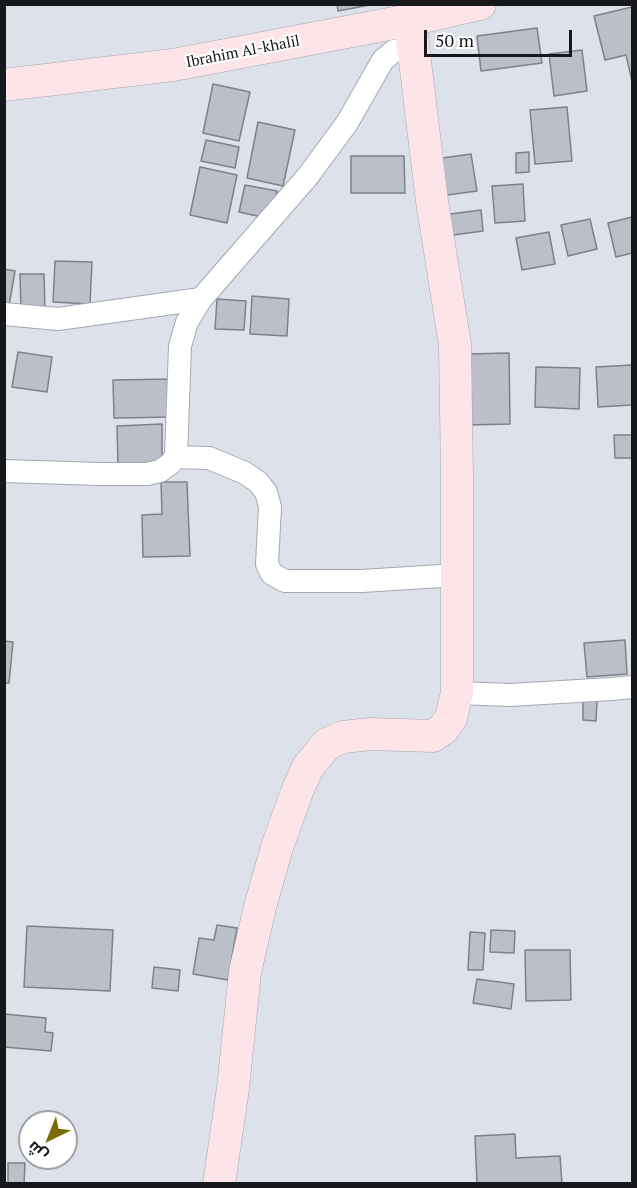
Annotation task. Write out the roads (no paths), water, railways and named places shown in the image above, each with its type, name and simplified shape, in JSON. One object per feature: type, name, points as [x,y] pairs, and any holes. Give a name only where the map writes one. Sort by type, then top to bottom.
[{"type":"street","name":"Ibrahim Al-khalil","points":[[4,85],[412,34],[480,4]]},
{"type":"street","points":[[4,471],[147,474],[160,471],[170,464],[176,457],[180,346],[188,322],[201,299],[308,176],[347,123],[383,60],[412,34]]},
{"type":"street","points":[[219,1184],[233,1088],[245,972],[277,847],[308,767],[327,744],[343,737],[371,734],[433,736],[443,729],[451,718],[458,693],[458,477],[454,345],[432,201],[412,34]]},
{"type":"street","points":[[4,314],[58,319],[201,299]]},
{"type":"street","points":[[176,457],[209,458],[245,473],[258,482],[266,492],[270,507],[267,564],[272,574],[285,580],[362,581],[457,576]]},
{"type":"street","points":[[458,693],[510,694],[612,690],[633,687]]}]
